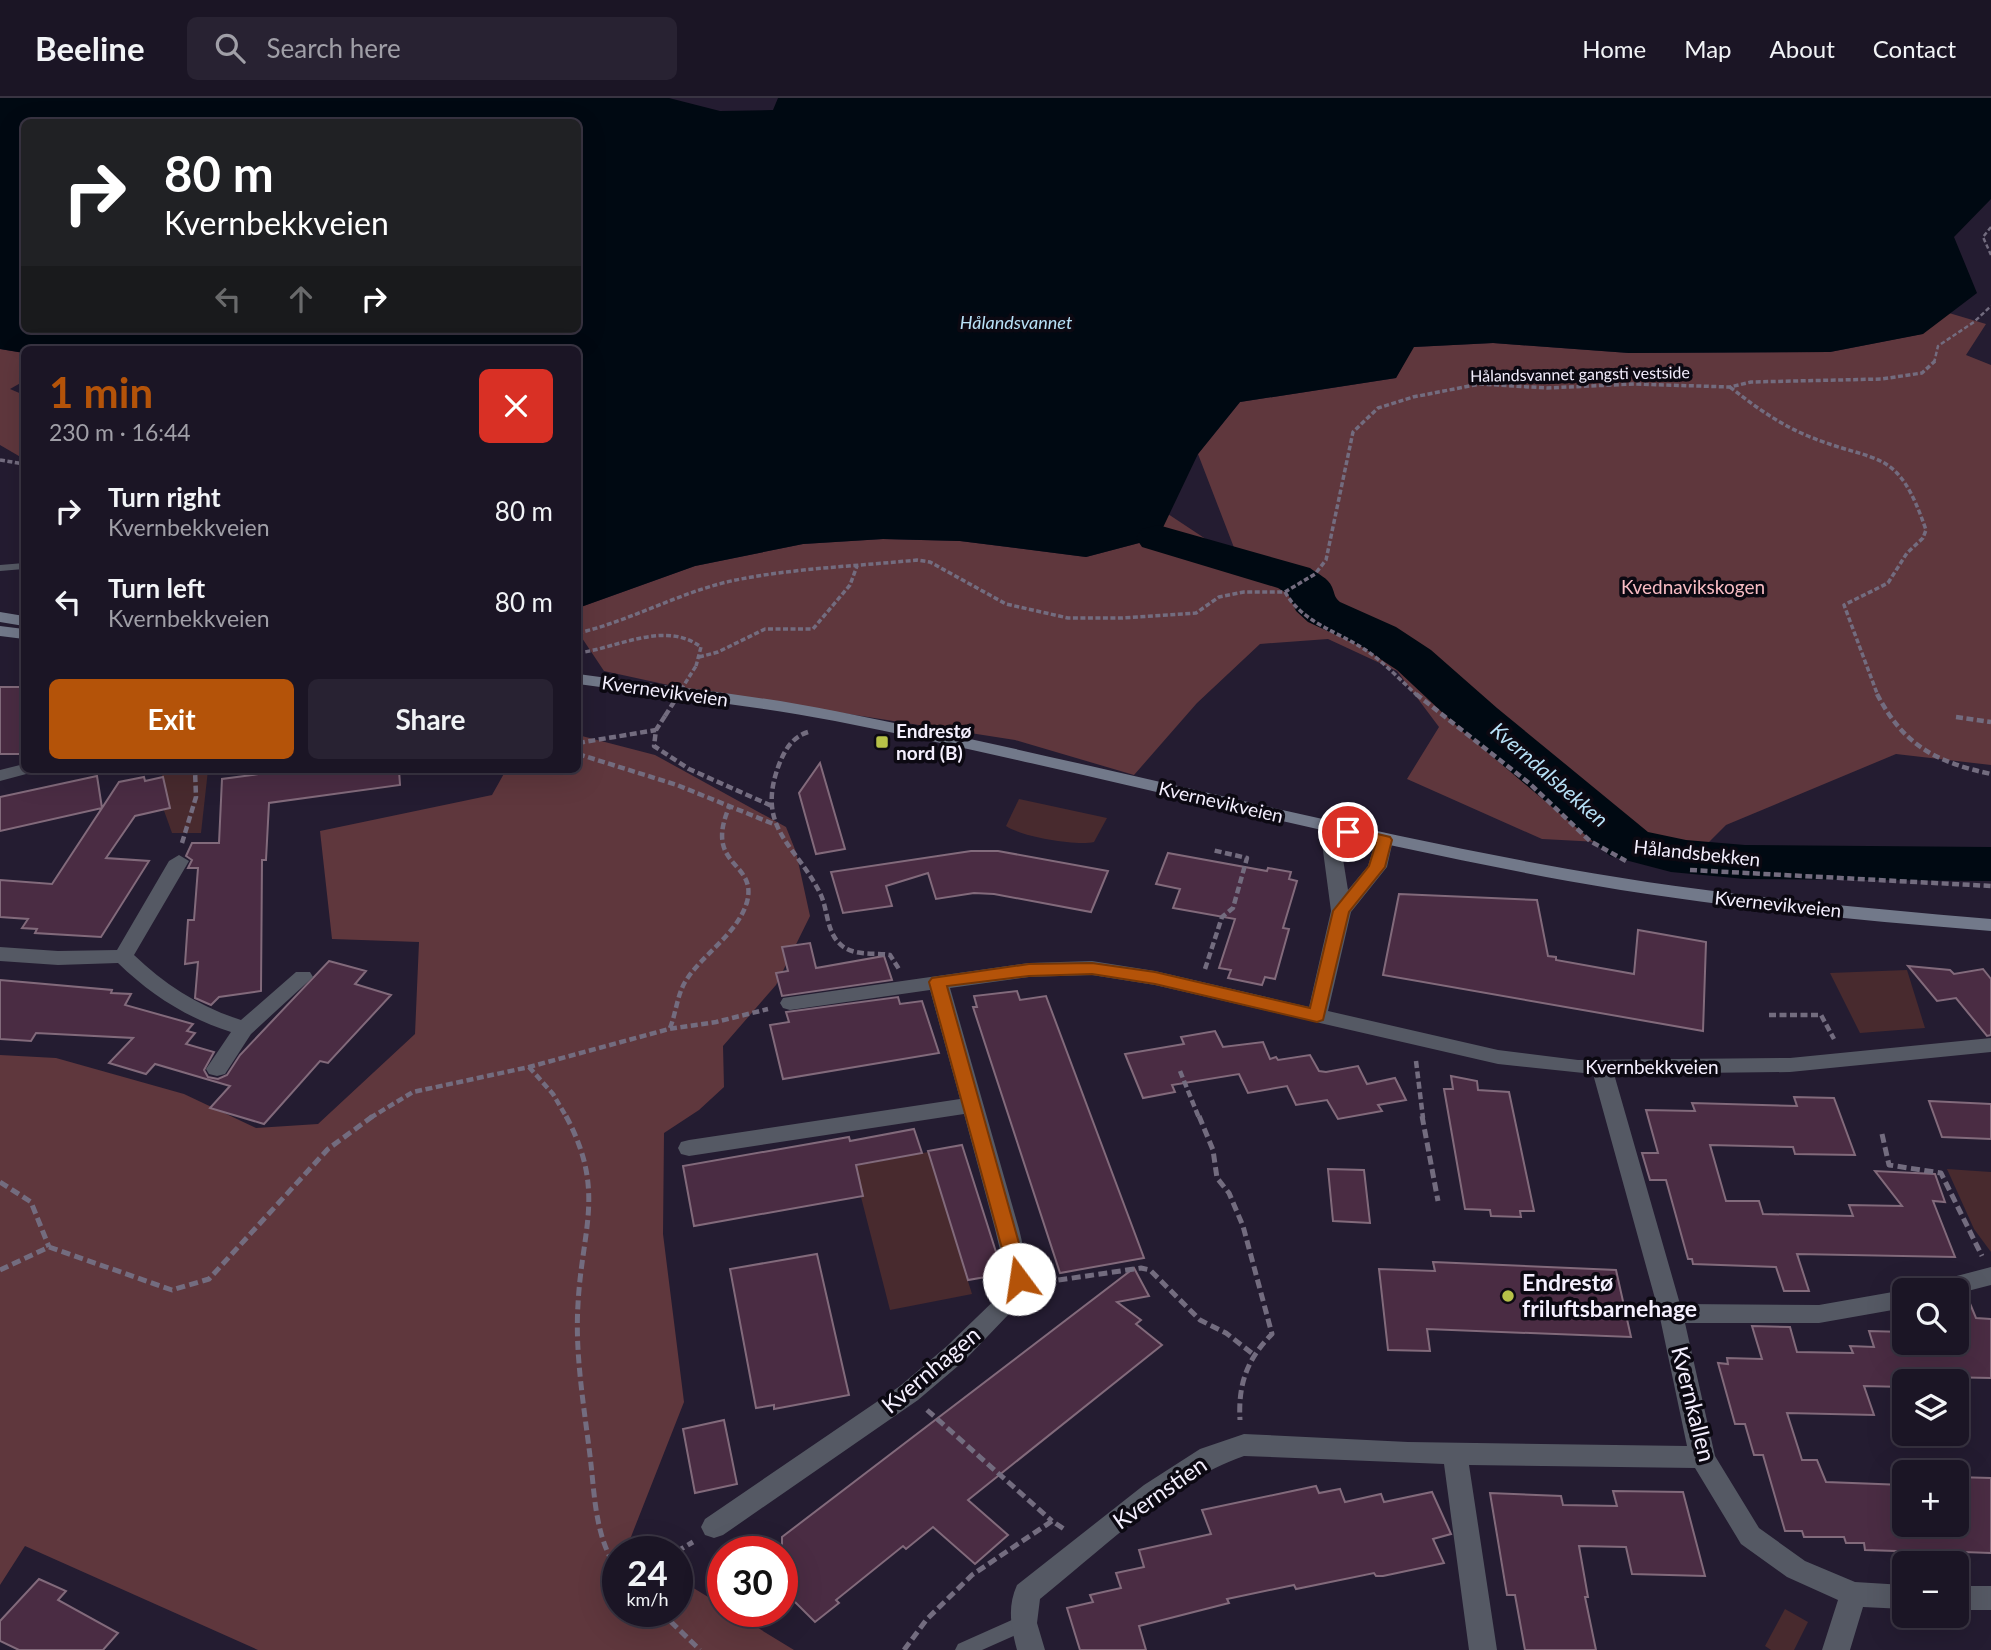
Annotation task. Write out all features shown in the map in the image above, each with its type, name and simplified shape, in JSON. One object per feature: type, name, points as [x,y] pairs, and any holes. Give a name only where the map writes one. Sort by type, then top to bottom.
[{"type":"main road","points":[[0,617],[21,620]]},
{"type":"main road","points":[[0,631],[21,634]]},
{"type":"main road","name":"Kvernevikveien","points":[[581,679],[829,715],[924,734],[1384,840],[1568,876],[1677,893],[1880,916],[1991,925]]},
{"type":"street","points":[[0,776],[21,770]]},
{"type":"street","points":[[1317,1016],[1342,911],[1329,828]]},
{"type":"street","points":[[1342,911],[1377,867],[1384,840]]},
{"type":"street","points":[[123,956],[179,861]]},
{"type":"street","points":[[0,954],[58,958],[123,956],[147,981],[204,1016],[244,1029]]},
{"type":"street","name":"Kvernbekkveien","points":[[789,1003],[1029,970],[1092,968],[1155,978],[1498,1057],[1602,1069],[1790,1065],[1991,1045]]},
{"type":"street","points":[[217,1069],[244,1029],[303,977]]},
{"type":"street","points":[[937,982],[1007,1229],[1019,1286]]},
{"type":"street","name":"Kvernkallen","points":[[1602,1069],[1671,1313],[1703,1457],[1749,1536],[1796,1569],[1853,1594],[1892,1596]]},
{"type":"street","points":[[689,1148],[971,1105]]},
{"type":"street","points":[[1969,1282],[1990,1276]]},
{"type":"street","name":"Kvernhagen","points":[[714,1527],[909,1394],[1010,1301],[1019,1286]]},
{"type":"street","points":[[1671,1313],[1819,1314],[1892,1301]]},
{"type":"street","name":"Kvernstien","points":[[1031,1650],[1023,1623],[1027,1593],[1153,1493],[1209,1457],[1244,1445],[1455,1454],[1703,1457]]},
{"type":"street","points":[[1455,1454],[1483,1650]]},
{"type":"street","points":[[1836,1650],[1853,1594]]},
{"type":"street","points":[[1969,1598],[1991,1598]]},
{"type":"lane","points":[[0,568],[21,566]]},
{"type":"lane","points":[[964,1650],[1023,1623]]},
{"type":"path","points":[[1991,226],[1983,237],[1991,255]]},
{"type":"path","name":"Hålandsvannet gangsti vestside","points":[[581,633],[720,583],[917,560],[930,562],[1006,604],[1068,618],[1196,613],[1219,597],[1244,593],[1285,592],[1315,574],[1326,560],[1353,432],[1378,408],[1413,397],[1480,384],[1547,388],[1634,384],[1730,387],[1751,382],[1882,379],[1922,373],[1934,363],[1938,346],[1974,322],[1991,306]]},
{"type":"path","points":[[1730,387],[1793,429],[1818,440],[1868,454],[1889,464],[1900,474],[1926,530],[1923,538],[1907,552],[1888,583],[1844,606],[1870,681],[1900,730],[1923,751],[1950,764],[1991,774]]},
{"type":"path","points":[[0,460],[21,464]]},
{"type":"path","points":[[699,657],[718,652],[765,629],[813,629],[852,582],[857,566]]},
{"type":"path","name":"Hålandsbekken","points":[[1285,592],[1292,604],[1310,619],[1366,650],[1419,697],[1529,783],[1590,841],[1613,856],[1630,862]]},
{"type":"path","points":[[581,652],[663,635],[698,643],[701,647],[696,666],[656,730],[654,746],[666,756],[772,806]]},
{"type":"path","points":[[829,715],[812,730],[795,737],[778,763],[772,806],[776,826],[823,898],[832,933],[840,945],[854,951],[890,955],[903,974],[919,975],[937,982]]},
{"type":"path","points":[[1956,717],[1991,722]]},
{"type":"path","points":[[581,742],[656,730]]},
{"type":"path","points":[[581,755],[677,785],[776,826]]},
{"type":"path","points":[[179,861],[196,797],[195,773]]},
{"type":"path","points":[[669,1029],[683,985],[696,967],[737,925],[748,900],[749,885],[746,877],[730,860],[721,844],[718,830],[730,805]]},
{"type":"path","points":[[1197,989],[1222,917],[1234,908],[1247,858],[1213,850]]},
{"type":"path","name":"Hålandsbekken","points":[[1688,870],[1991,886]]},
{"type":"path","points":[[0,1270],[50,1247],[172,1290],[209,1279],[328,1149],[368,1119],[413,1092],[528,1068],[669,1029],[716,1022],[789,1003]]},
{"type":"path","points":[[1769,1015],[1821,1015],[1846,1059]]},
{"type":"path","points":[[1416,1061],[1419,1097],[1438,1201]]},
{"type":"path","points":[[528,1068],[541,1079],[556,1099],[579,1140],[590,1195],[577,1315],[594,1497],[602,1541]]},
{"type":"path","points":[[1180,1071],[1213,1150],[1217,1178],[1229,1193],[1256,1269],[1272,1334],[1253,1354],[1239,1385],[1244,1445]]},
{"type":"path","points":[[1882,1134],[1889,1166],[1941,1173],[1990,1276]]},
{"type":"path","points":[[0,1182],[31,1202],[50,1247]]},
{"type":"path","points":[[1019,1286],[1141,1268],[1150,1270],[1200,1320],[1226,1333],[1253,1354]]},
{"type":"path","points":[[909,1394],[1052,1521],[1087,1547]]},
{"type":"path","points":[[904,1650],[927,1619],[972,1575],[1052,1521]]},
{"type":"path","points":[[676,1627],[700,1650]]},
{"type":"shaded area","points":[[162,773],[208,773],[201,833],[172,833],[162,805]]},
{"type":"shaded area","points":[[1019,799],[1107,818],[1094,842],[1049,840],[1006,826]]},
{"type":"shaded area","points":[[1907,970],[1925,1028],[1860,1033],[1830,973]]},
{"type":"shaded area","points":[[928,1152],[972,1294],[890,1310],[861,1197],[863,1196],[856,1166]]},
{"type":"shaded area","points":[[1947,1169],[1991,1172],[1991,1252],[1974,1229]]},
{"type":"shaded area","points":[[1785,1609],[1808,1622],[1794,1650],[1771,1650],[1765,1646]]},
{"type":"green space","name":"Kvednavikskogen","points":[[1949,313],[1986,324],[1966,355],[1991,365],[1991,765],[1896,754],[1726,825],[1705,846],[1672,846],[1621,832],[1438,677],[1287,571],[1238,558],[1198,454],[1240,402],[1396,378],[1413,347],[1493,343],[1629,353],[1830,352],[1922,334]]},
{"type":"green space","points":[[0,349],[21,352],[21,383],[10,389],[21,394],[21,457],[0,445]]},
{"type":"green space","points":[[1168,514],[1248,567],[1295,585],[1302,593],[1304,607],[1370,639],[1407,664],[1618,843],[1542,839],[1407,779],[1439,727],[1397,671],[1328,639],[1260,644],[1197,703],[1134,775],[1015,740],[682,688],[604,671],[581,636],[581,607],[695,566],[803,544],[883,539],[960,541],[1086,557],[1158,538]]},
{"type":"green space","points":[[581,736],[655,755],[786,827],[796,852],[810,916],[776,985],[723,1046],[724,1087],[699,1110],[664,1133],[663,1234],[684,1402],[631,1536],[602,1536],[602,1627],[693,1627],[693,1588],[707,1596],[707,1627],[756,1627],[794,1650],[258,1650],[25,1546],[0,1585],[0,1055],[56,1058],[184,1094],[256,1128],[318,1124],[415,1034],[419,942],[332,939],[320,831],[492,795],[504,773],[581,773]]},
{"type":"water","name":"Hålandsvannet","points":[[0,98],[669,98],[720,111],[773,110],[778,98],[1991,98],[1991,199],[1954,237],[1977,293],[1923,334],[1830,352],[1629,353],[1493,343],[1414,347],[1396,378],[1240,402],[1198,454],[1158,538],[1086,557],[960,541],[883,539],[803,544],[695,566],[581,607],[581,346],[21,346],[21,352],[0,349]]},
{"type":"building","points":[[0,687],[21,687],[21,754],[0,754]]},
{"type":"building","points":[[820,763],[845,849],[816,854],[799,793]]},
{"type":"building","points":[[399,773],[400,785],[269,803],[266,860],[262,860],[261,991],[219,997],[211,1005],[195,998],[198,962],[185,964],[188,920],[194,920],[198,868],[188,868],[192,860],[186,856],[192,843],[219,843],[222,779],[259,774]]},
{"type":"building","points":[[97,776],[102,808],[0,831],[0,797]]},
{"type":"building","points":[[144,777],[145,781],[163,777],[170,808],[135,816],[106,858],[149,861],[101,937],[35,933],[37,929],[22,928],[28,919],[0,917],[0,880],[52,884],[119,782]]},
{"type":"building","points":[[971,851],[998,851],[1108,871],[1091,912],[994,894],[974,893],[936,899],[928,873],[886,886],[892,906],[843,913],[831,872]]},
{"type":"building","points":[[1168,853],[1267,871],[1268,868],[1291,872],[1289,879],[1297,881],[1283,928],[1289,929],[1275,979],[1265,977],[1262,985],[1228,978],[1231,970],[1219,968],[1235,919],[1173,908],[1180,889],[1156,884]]},
{"type":"building","points":[[1399,894],[1537,900],[1548,956],[1556,957],[1556,960],[1634,974],[1638,930],[1706,942],[1703,1031],[1383,975]]},
{"type":"building","points":[[810,943],[816,968],[884,956],[892,980],[782,996],[776,973],[788,971],[782,947]]},
{"type":"building","points":[[329,961],[366,971],[355,984],[391,995],[328,1063],[320,1061],[264,1124],[210,1108],[230,1086],[155,1064],[146,1074],[109,1063],[133,1038],[36,1033],[31,1041],[0,1039],[0,980],[112,990],[111,993],[131,994],[125,1005],[193,1024],[187,1031],[195,1033],[186,1044],[214,1052],[204,1070],[208,1077],[218,1079],[227,1075],[240,1055]]},
{"type":"building","points":[[1908,966],[1950,970],[1954,974],[1983,969],[1991,979],[1991,1035],[1987,1036],[1956,998],[1937,1001]]},
{"type":"building","points":[[1017,991],[1020,1000],[1046,996],[1144,1258],[1060,1273],[973,1007],[977,1007],[974,996]]},
{"type":"building","points":[[898,997],[900,1004],[922,1001],[939,1053],[783,1079],[770,1025],[789,1022],[786,1012]]},
{"type":"building","points":[[1215,1031],[1223,1047],[1263,1042],[1270,1059],[1310,1055],[1319,1071],[1326,1072],[1358,1066],[1367,1084],[1395,1078],[1406,1100],[1378,1105],[1382,1111],[1338,1119],[1327,1100],[1296,1105],[1287,1086],[1248,1093],[1239,1074],[1172,1085],[1175,1092],[1143,1098],[1125,1054],[1184,1044],[1181,1037]]},
{"type":"building","points":[[1451,1076],[1477,1081],[1478,1090],[1509,1092],[1534,1211],[1520,1211],[1521,1217],[1491,1216],[1490,1210],[1465,1209],[1444,1089],[1453,1089]]},
{"type":"building","points":[[1794,1097],[1834,1098],[1855,1155],[1795,1154],[1793,1147],[1710,1145],[1726,1201],[1759,1201],[1763,1214],[1853,1216],[1849,1205],[1902,1206],[1875,1171],[1935,1174],[1945,1202],[1933,1201],[1955,1257],[1797,1254],[1809,1291],[1784,1291],[1776,1267],[1693,1264],[1692,1259],[1688,1259],[1666,1180],[1650,1180],[1642,1153],[1658,1153],[1646,1110],[1695,1111],[1692,1103],[1797,1106]]},
{"type":"building","points":[[1929,1101],[1991,1104],[1991,1139],[1942,1137]]},
{"type":"building","points":[[914,1129],[922,1153],[856,1165],[863,1196],[694,1226],[683,1166],[849,1137],[850,1141]]},
{"type":"building","points":[[962,1145],[1003,1274],[968,1280],[928,1151]]},
{"type":"building","points":[[1328,1169],[1364,1170],[1370,1223],[1333,1221]]},
{"type":"building","points":[[817,1254],[849,1395],[774,1409],[774,1405],[756,1408],[730,1269]]},
{"type":"building","points":[[1433,1262],[1616,1270],[1631,1337],[1427,1329],[1430,1351],[1388,1350],[1379,1269],[1435,1271]]},
{"type":"building","points":[[1134,1268],[1149,1296],[1117,1302],[1141,1320],[1136,1324],[1162,1345],[968,1500],[1008,1535],[975,1564],[933,1527],[906,1549],[903,1546],[836,1600],[839,1603],[815,1622],[798,1605],[798,1536],[783,1536]]},
{"type":"building","points":[[1969,1301],[1976,1318],[1991,1319],[1991,1378],[1969,1378],[1969,1369],[1892,1369],[1892,1387],[1864,1386],[1874,1415],[1787,1413],[1802,1460],[1817,1460],[1826,1482],[1892,1485],[1892,1537],[1969,1537],[1969,1477],[1991,1478],[1991,1553],[1865,1550],[1864,1543],[1846,1543],[1844,1537],[1804,1537],[1802,1531],[1785,1531],[1763,1455],[1754,1455],[1745,1424],[1735,1424],[1718,1363],[1728,1364],[1727,1358],[1762,1359],[1752,1326],[1790,1327],[1797,1352],[1853,1353],[1850,1346],[1874,1347],[1869,1331],[1892,1332],[1892,1355],[1969,1355]]},
{"type":"building","points":[[724,1420],[737,1484],[695,1493],[683,1429]]},
{"type":"building","points":[[1316,1486],[1319,1493],[1340,1489],[1345,1502],[1381,1494],[1384,1502],[1432,1492],[1451,1534],[1433,1539],[1444,1563],[1383,1576],[1376,1576],[1374,1573],[1296,1589],[1294,1585],[1227,1599],[1229,1603],[1139,1626],[1146,1650],[1080,1650],[1067,1608],[1093,1602],[1090,1595],[1121,1588],[1116,1573],[1144,1567],[1139,1550],[1211,1534],[1202,1510]]},
{"type":"building","points":[[1613,1491],[1683,1492],[1705,1576],[1632,1574],[1626,1547],[1579,1546],[1588,1597],[1585,1597],[1596,1650],[1525,1650],[1515,1595],[1507,1595],[1490,1493],[1561,1496],[1563,1505],[1617,1506]]},
{"type":"building","points":[[39,1579],[66,1591],[58,1600],[118,1633],[103,1650],[19,1650],[0,1641],[0,1621]]},
{"type":"waterway","name":"Kverndalsbekken","points":[[1158,538],[1294,578],[1310,588],[1312,601],[1324,612],[1379,637],[1414,660],[1479,719],[1629,844],[1671,855],[1745,862],[1991,864]]},
{"type":"place","name":"Endrestø nord (B)","points":[[882,742]]},
{"type":"place","name":"Endrestø friluftsbarnehage","points":[[1508,1296]]},
{"type":"route","points":[[1019,1279],[937,982],[1029,970],[1092,968],[1155,978],[1317,1016],[1342,911],[1377,867],[1384,840],[1348,832]]}]
